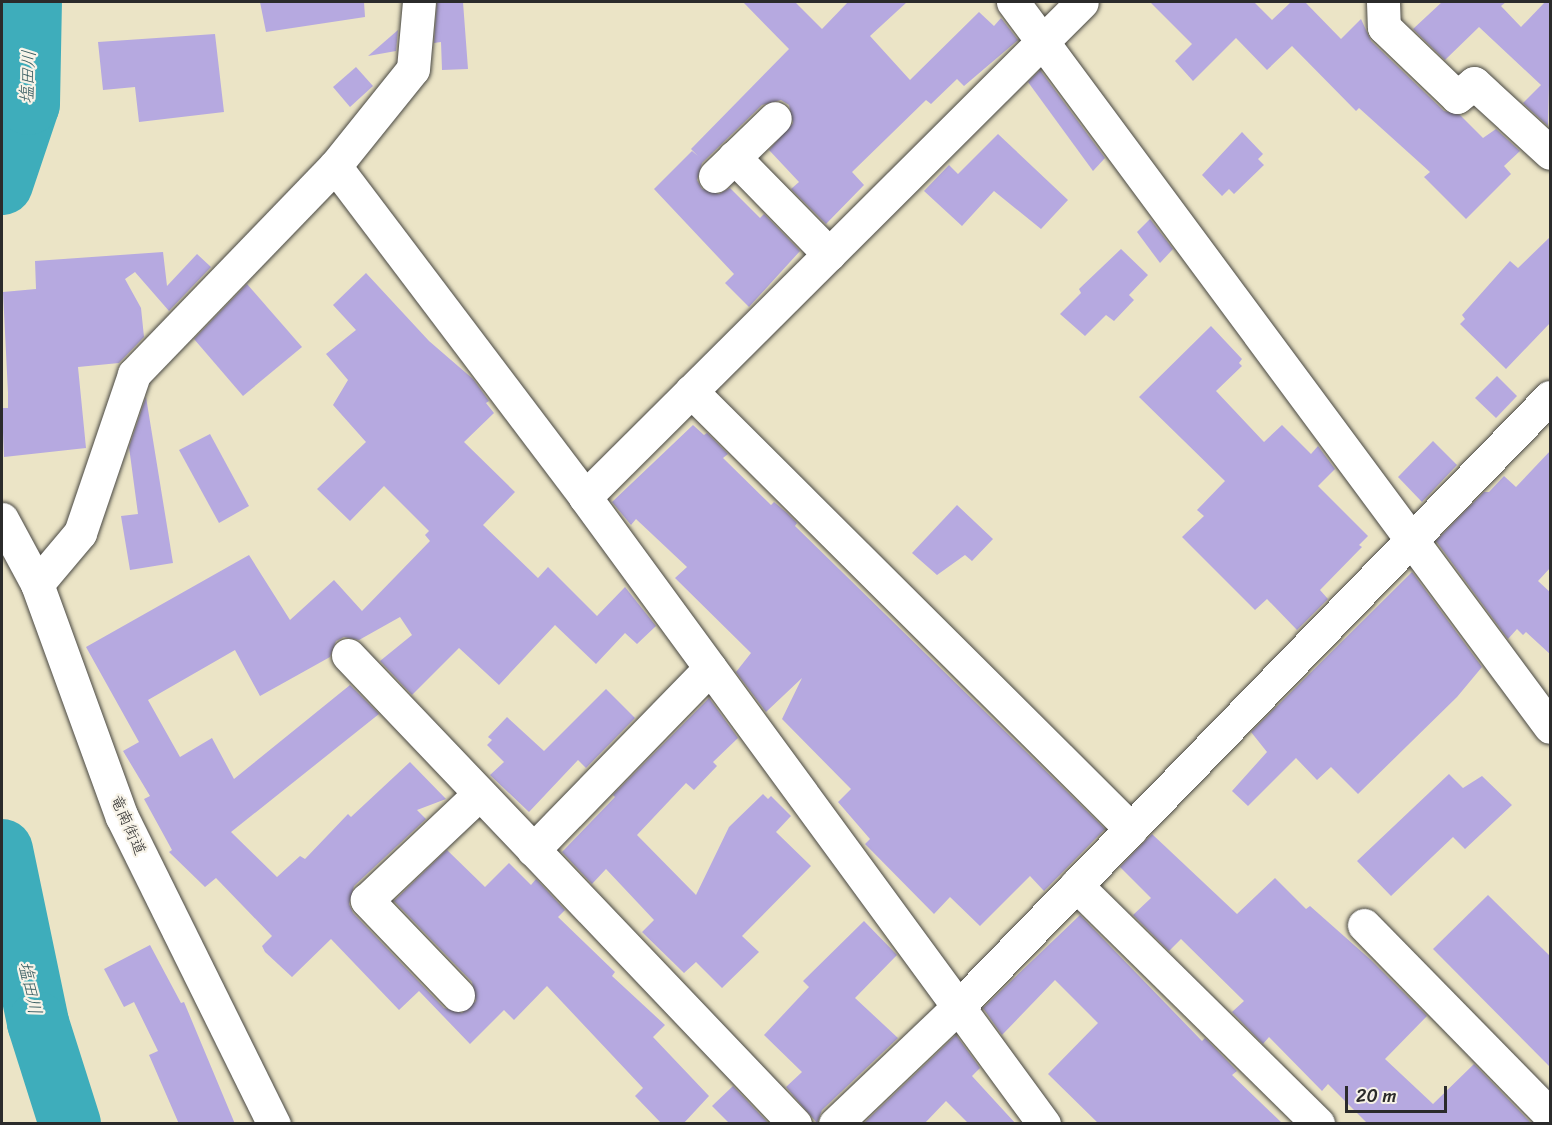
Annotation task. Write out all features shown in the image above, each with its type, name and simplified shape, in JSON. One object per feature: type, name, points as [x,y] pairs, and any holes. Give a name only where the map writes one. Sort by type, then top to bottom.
[{"type":"street","points":[[36,584],[80,533],[134,374],[335,166],[413,69],[419,2]]},
{"type":"street","points":[[1013,2],[1551,727]]},
{"type":"street","points":[[585,497],[1082,2]]},
{"type":"street","points":[[1383,2],[1384,27],[1457,97],[1474,83],[1551,153]]},
{"type":"street","points":[[775,118],[724,167],[829,254]]},
{"type":"street","points":[[335,166],[585,497],[1044,1124]]},
{"type":"street","points":[[691,392],[1131,829]]},
{"type":"street","points":[[836,1124],[958,1007],[1551,397]]},
{"type":"street","name":"竜南街道","points":[[2,523],[36,584],[122,816],[274,1124]]},
{"type":"street","points":[[348,655],[795,1124]]},
{"type":"street","points":[[533,850],[710,668]]},
{"type":"street","points":[[458,995],[367,900],[479,794]]},
{"type":"street","points":[[1076,885],[1318,1124]]},
{"type":"street","points":[[1364,925],[1551,1115]]},
{"type":"building","points":[[260,2],[364,2],[365,17],[266,32]]},
{"type":"building","points":[[437,2],[463,2],[468,69],[442,70],[441,42],[434,43]]},
{"type":"building","points":[[743,2],[795,2],[822,29],[848,2],[907,2],[870,36],[910,80],[979,12],[994,26],[1001,18],[1018,40],[964,86],[957,79],[931,104],[926,100],[852,172],[864,185],[826,224],[791,189],[799,182],[769,150],[793,123],[789,105],[781,100],[762,105],[702,163],[697,180],[702,189],[719,194],[730,188],[760,218],[764,214],[800,251],[749,307],[725,283],[734,274],[654,189],[692,151],[698,156],[691,149],[789,49]]},
{"type":"building","points":[[1150,2],[1254,2],[1272,20],[1291,2],[1305,2],[1341,39],[1361,19],[1371,41],[1444,111],[1460,115],[1483,138],[1496,129],[1520,151],[1504,166],[1511,174],[1466,219],[1424,177],[1430,172],[1359,108],[1356,111],[1292,46],[1267,70],[1236,38],[1193,81],[1175,61],[1192,44]]},
{"type":"building","points":[[1442,2],[1506,2],[1501,6],[1521,27],[1545,2],[1551,2],[1548,126],[1523,103],[1541,85],[1479,27],[1445,60],[1413,29]]},
{"type":"building","points":[[398,30],[396,51],[368,56]]},
{"type":"building","points":[[215,34],[224,112],[139,122],[135,87],[103,90],[98,42]]},
{"type":"building","points":[[356,67],[373,86],[350,107],[333,87]]},
{"type":"building","points":[[1040,70],[1105,158],[1093,171],[1028,82]]},
{"type":"building","points":[[1242,132],[1263,154],[1258,159],[1264,165],[1234,194],[1229,189],[1222,196],[1202,175]]},
{"type":"building","points":[[998,134],[1068,200],[1041,229],[994,191],[962,226],[924,191],[949,165],[958,174]]},
{"type":"building","points":[[1150,219],[1173,249],[1160,263],[1137,232]]},
{"type":"building","points":[[1551,236],[1551,322],[1506,369],[1460,324],[1465,319],[1462,315],[1510,261],[1518,268]]},
{"type":"building","points":[[1121,249],[1148,275],[1129,295],[1134,300],[1114,321],[1106,315],[1085,336],[1060,314],[1081,293],[1079,289]]},
{"type":"building","points":[[163,252],[167,286],[197,254],[211,267],[169,311],[135,272],[125,279],[141,308],[144,337],[119,363],[78,367],[86,448],[4,457],[2,408],[8,408],[8,393],[3,292],[36,289],[35,261]]},
{"type":"building","points":[[366,273],[429,341],[473,379],[489,401],[486,403],[494,413],[464,442],[515,492],[483,525],[538,578],[548,567],[597,616],[625,587],[656,626],[637,644],[625,633],[596,664],[555,625],[499,685],[459,648],[412,695],[380,661],[412,635],[400,617],[359,640],[344,637],[336,641],[330,657],[260,696],[235,650],[148,700],[180,757],[212,738],[234,779],[350,685],[379,714],[231,832],[277,877],[300,856],[305,859],[348,814],[351,817],[410,762],[446,799],[417,810],[426,819],[354,886],[349,904],[353,913],[444,1008],[462,1013],[476,1001],[472,982],[394,901],[447,850],[485,887],[509,863],[531,885],[536,879],[565,910],[558,917],[615,972],[612,976],[665,1025],[653,1037],[709,1096],[683,1124],[662,1124],[635,1096],[643,1088],[547,986],[514,1020],[504,1010],[470,1044],[419,991],[399,1010],[331,939],[292,977],[265,952],[262,946],[272,936],[216,878],[205,887],[169,852],[172,850],[144,799],[150,796],[123,751],[139,742],[86,647],[249,555],[290,620],[334,580],[362,611],[430,541],[425,535],[429,531],[384,486],[350,521],[317,489],[366,442],[333,405],[348,380],[326,354],[356,330],[333,305]]},
{"type":"building","points":[[247,284],[302,347],[243,396],[194,339]]},
{"type":"building","points":[[1211,326],[1242,359],[1239,363],[1242,366],[1216,391],[1264,442],[1282,425],[1311,454],[1318,446],[1335,469],[1318,486],[1368,536],[1359,545],[1362,547],[1320,590],[1328,599],[1297,630],[1267,599],[1255,610],[1182,537],[1204,516],[1197,510],[1225,481],[1139,397]]},
{"type":"building","points":[[1497,376],[1517,396],[1496,418],[1475,398]]},
{"type":"building","points":[[146,397],[173,563],[130,570],[121,516],[138,514],[129,447]]},
{"type":"building","points":[[693,425],[704,435],[707,433],[728,454],[723,458],[771,505],[774,502],[787,513],[797,523],[795,526],[1105,829],[1044,891],[1030,876],[980,926],[950,897],[934,914],[865,844],[870,839],[838,802],[851,789],[782,719],[802,678],[766,712],[736,672],[751,653],[675,578],[687,567],[636,519],[631,525],[612,502]]},
{"type":"building","points":[[210,434],[249,506],[219,523],[179,450]]},
{"type":"building","points":[[1433,441],[1457,465],[1422,502],[1398,477]]},
{"type":"building","points":[[1551,450],[1551,567],[1538,581],[1551,593],[1551,655],[1526,632],[1523,635],[1517,629],[1508,639],[1436,541],[1484,492],[1489,492],[1504,476],[1516,487]]},
{"type":"building","points":[[957,505],[993,539],[972,561],[965,555],[937,575],[912,553]]},
{"type":"building","points":[[1412,572],[1482,667],[1457,697],[1358,794],[1331,767],[1317,780],[1296,758],[1248,806],[1232,791],[1267,752],[1251,732]]},
{"type":"building","points":[[606,689],[635,718],[586,768],[578,760],[529,812],[490,775],[504,762],[487,745],[492,740],[488,737],[507,717],[544,751]]},
{"type":"building","points":[[709,698],[738,738],[713,762],[717,766],[694,790],[686,783],[637,835],[696,895],[729,827],[763,794],[768,799],[771,796],[791,816],[776,832],[811,866],[742,936],[759,952],[722,988],[696,962],[684,973],[642,932],[654,920],[606,869],[592,884],[562,852],[615,797],[613,795]]},
{"type":"building","points":[[1449,774],[1463,788],[1482,776],[1512,805],[1465,849],[1453,837],[1391,896],[1357,861]]},
{"type":"building","points":[[1152,834],[1237,914],[1275,878],[1306,909],[1310,906],[1371,960],[1427,1016],[1385,1059],[1433,1104],[1474,1064],[1532,1124],[1368,1124],[1328,1084],[1322,1091],[1269,1037],[1263,1044],[1232,1012],[1244,1001],[1181,939],[1169,951],[1133,915],[1151,898],[1120,867]]},
{"type":"building","points":[[1488,895],[1551,957],[1551,1068],[1433,949]]},
{"type":"building","points":[[1080,915],[1202,1041],[1205,1038],[1237,1071],[1232,1075],[1283,1124],[1099,1124],[1048,1074],[1098,1023],[1055,980],[1002,1035],[983,1008]]},
{"type":"building","points":[[864,921],[897,955],[855,998],[898,1038],[822,1110],[817,1123],[786,1087],[802,1072],[764,1035],[809,987],[803,981]]},
{"type":"building","points":[[150,945],[181,1003],[184,1002],[235,1124],[179,1124],[149,1055],[158,1051],[134,1002],[124,1007],[104,969]]},
{"type":"building","points":[[956,1035],[980,1068],[972,1076],[1016,1124],[969,1124],[946,1101],[924,1124],[863,1124]]},
{"type":"building","points":[[733,1086],[769,1124],[730,1124],[712,1106]]},
{"type":"waterway","name":"塩田川","points":[[2,184],[29,104],[31,2]]},
{"type":"waterway","name":"塩田川","points":[[2,850],[38,1023],[70,1124]]}]
